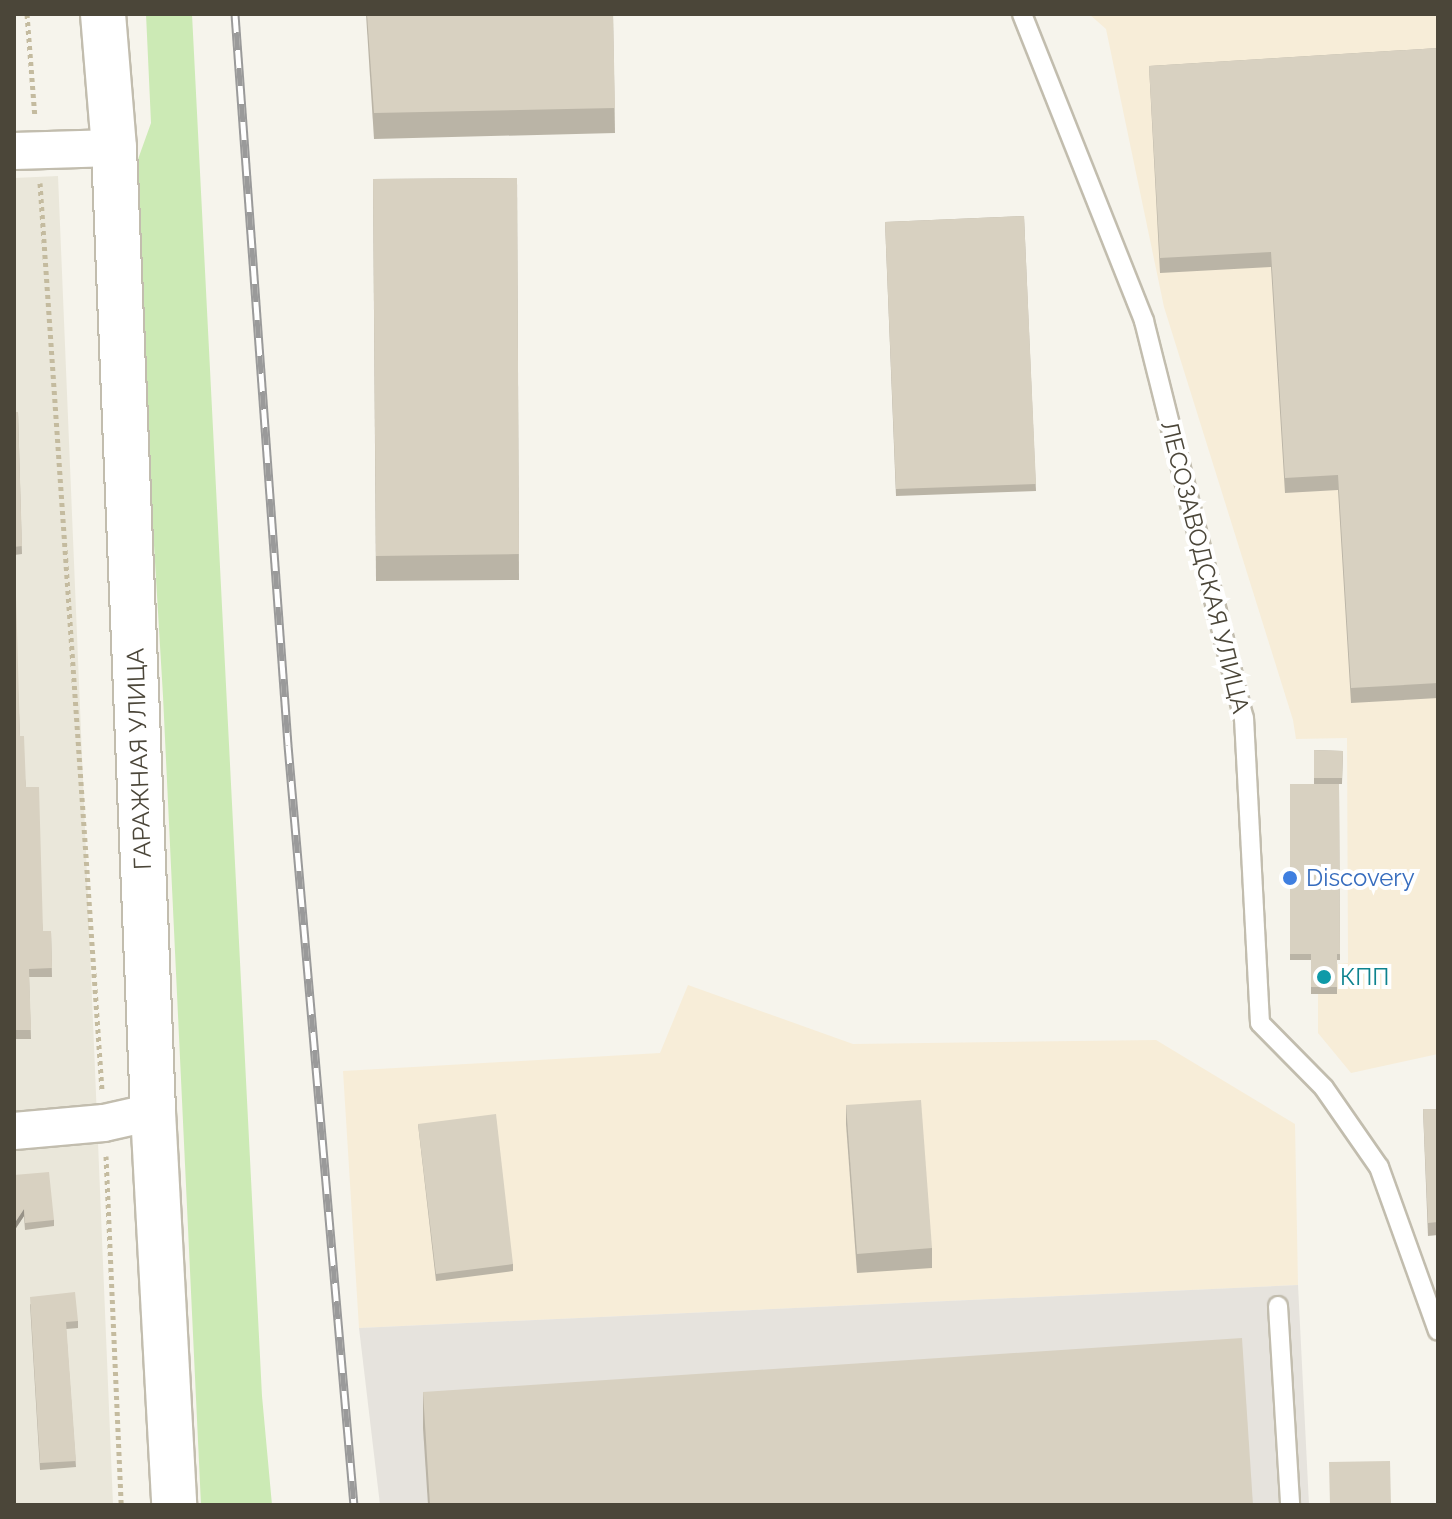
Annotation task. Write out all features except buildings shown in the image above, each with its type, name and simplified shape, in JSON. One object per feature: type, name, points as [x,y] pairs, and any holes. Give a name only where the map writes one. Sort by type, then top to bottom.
[{"type":"street","name":"ГАРАЖНАЯ УЛИЦА","points":[[103,14],[114,148],[153,1112],[174,1505]]},
{"type":"street","points":[[26,150],[114,148]]},
{"type":"street","points":[[14,1131],[104,1123],[153,1112]]},
{"type":"lane","name":"ЛЕСОЗАВОДСКАЯ УЛИЦА","points":[[1022,14],[1144,321],[1244,718],[1260,1023],[1324,1088],[1379,1167],[1438,1331]]},
{"type":"lane","points":[[1278,1306],[1290,1505]]},
{"type":"path","points":[[27,14],[26,150],[104,1123],[121,1505]]},
{"type":"shaded area","points":[[1089,14],[1438,14],[1438,1054],[1351,1073],[1318,1033],[1318,994],[1337,994],[1337,964],[1348,963],[1347,738],[1296,739],[1293,720],[1164,307],[1106,29]]},
{"type":"shaded area","points":[[58,176],[113,1505],[14,1505],[14,178]]},
{"type":"shaded area","points":[[688,985],[853,1044],[1156,1040],[1295,1124],[1298,1285],[359,1328],[343,1071],[660,1053]]},
{"type":"shaded area","points":[[1298,1285],[1309,1505],[380,1505],[359,1328]]},
{"type":"green space","points":[[146,14],[192,14],[262,1396],[272,1505],[201,1505],[163,696],[132,176],[151,123]]},
{"type":"railway","points":[[235,14],[288,745],[354,1505]]},
{"type":"place","name":"Discovery","points":[[1290,878]]},
{"type":"place","name":"КПП","points":[[1324,977]]}]
